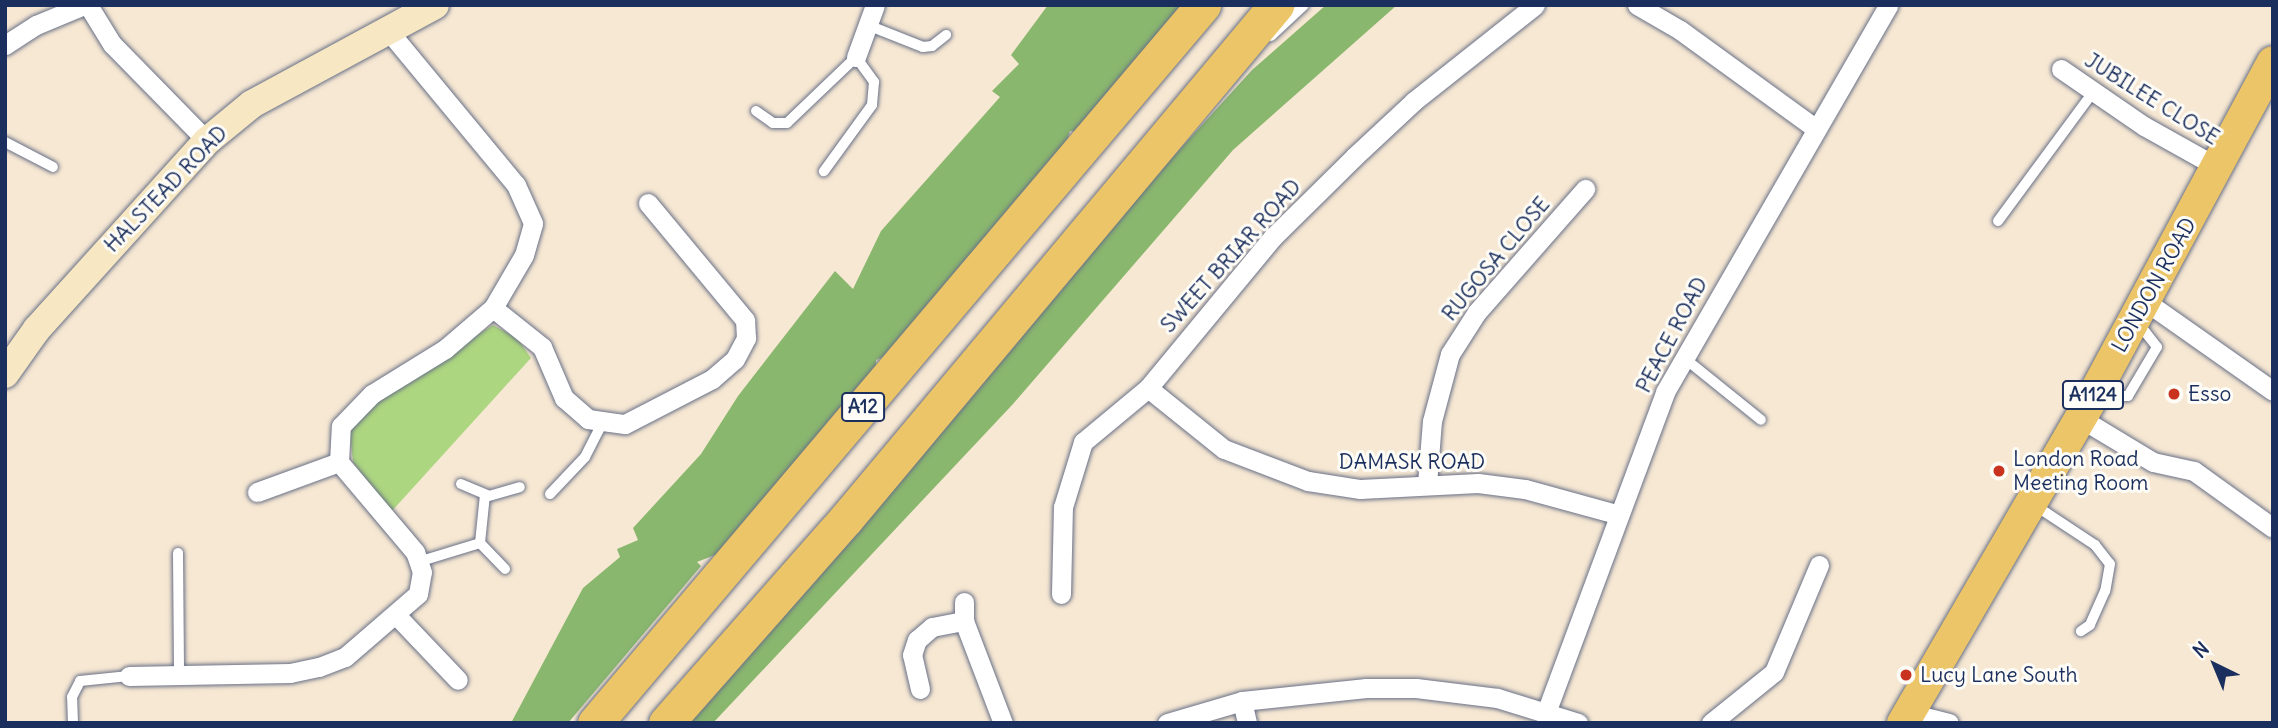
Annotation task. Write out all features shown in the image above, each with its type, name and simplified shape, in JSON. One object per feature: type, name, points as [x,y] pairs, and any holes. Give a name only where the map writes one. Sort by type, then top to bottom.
[{"type":"highway","name":"A12","points":[[595,723],[1203,5]]},
{"type":"highway","name":"A12","points":[[666,723],[845,520],[1276,5]]},
{"type":"main road","name":"LONDON ROAD","points":[[1906,718],[2086,407],[2269,77]]},
{"type":"street","points":[[5,46],[36,25],[86,5],[112,44],[207,141]]},
{"type":"street","name":"HALSTEAD ROAD","points":[[5,374],[37,328],[207,141],[252,104],[435,5]]},
{"type":"street","points":[[856,57],[870,26],[875,5]]},
{"type":"street","name":"SWEET BRIAR ROAD","points":[[1061,594],[1063,507],[1083,442],[1148,388],[1272,238],[1353,156],[1444,76],[1535,5]]},
{"type":"street","points":[[1637,5],[1680,30],[1815,128]]},
{"type":"street","name":"PEACE ROAD","points":[[1547,710],[1616,514],[1683,357],[1888,5]]},
{"type":"street","points":[[129,676],[290,673],[319,667],[345,657],[397,616],[418,594],[418,562],[402,535],[349,479],[339,462],[341,426],[352,409],[445,349],[493,308],[524,255],[533,223],[528,205],[388,30]]},
{"type":"street","name":"JUBILEE CLOSE","points":[[2061,69],[2219,168]]},
{"type":"street","name":"RUGOSA CLOSE","points":[[1427,485],[1432,421],[1450,354],[1477,312],[1585,189]]},
{"type":"street","points":[[493,308],[542,347],[564,398],[576,414],[602,423],[625,424],[712,379],[735,359],[746,338],[745,320],[736,303],[648,203]]},
{"type":"street","points":[[2140,310],[2273,391]]},
{"type":"street","name":"DAMASK ROAD","points":[[1148,388],[1224,449],[1253,463],[1308,481],[1360,489],[1478,483],[1525,489],[1616,514]]},
{"type":"street","points":[[2086,407],[2153,462],[2194,471],[2273,528]]},
{"type":"street","points":[[257,492],[339,462]]},
{"type":"street","points":[[1711,723],[1774,672],[1819,565]]},
{"type":"street","points":[[920,689],[912,655],[917,640],[932,627],[964,611],[1003,723]]},
{"type":"street","points":[[397,616],[458,680]]},
{"type":"street","points":[[1167,723],[1242,701],[1366,688],[1416,688],[1547,710],[1578,723]]},
{"type":"street","points":[[1242,701],[1247,723]]},
{"type":"street","points":[[1906,718],[1948,723]]},
{"type":"lane","points":[[1264,43],[1304,5]]},
{"type":"lane","points":[[870,26],[923,47],[932,46],[946,35]]},
{"type":"lane","points":[[1173,128],[1253,52]]},
{"type":"lane","points":[[756,111],[772,123],[787,122],[856,57],[874,82],[872,105],[824,172]]},
{"type":"lane","points":[[1998,220],[2094,92]]},
{"type":"lane","points":[[5,142],[53,167]]},
{"type":"lane","points":[[1683,357],[1761,420]]},
{"type":"lane","points":[[551,494],[585,457],[602,423]]},
{"type":"lane","points":[[461,484],[485,495],[506,494],[520,488]]},
{"type":"lane","points":[[485,495],[480,543],[505,569]]},
{"type":"lane","points":[[2029,502],[2095,545],[2110,564],[2105,591],[2090,625],[2081,631]]},
{"type":"lane","points":[[418,562],[480,543]]},
{"type":"lane","points":[[178,554],[180,675]]},
{"type":"lane","points":[[73,723],[72,697],[80,681],[129,676]]},
{"type":"green space","points":[[1048,5],[1183,5],[1077,131],[1070,131],[1066,144],[886,356],[876,360],[876,368],[720,553],[697,562],[701,566],[568,723],[511,723],[583,588],[620,557],[617,549],[638,540],[633,528],[701,454],[738,396],[835,271],[853,289],[881,231],[1000,97],[992,91],[1019,64],[1011,55]]},
{"type":"green space","points":[[1326,5],[1397,5],[1233,150],[1013,404],[713,723],[686,723],[1067,273],[1252,70]]},
{"type":"green space","points":[[493,325],[517,338],[531,358],[391,512],[353,462],[350,433],[357,417],[373,402]]},
{"type":"place","name":"Esso","points":[[2174,394]]},
{"type":"place","name":"London Road Meeting Room","points":[[1999,471]]},
{"type":"place","name":"Lucy Lane South","points":[[1906,675]]}]
